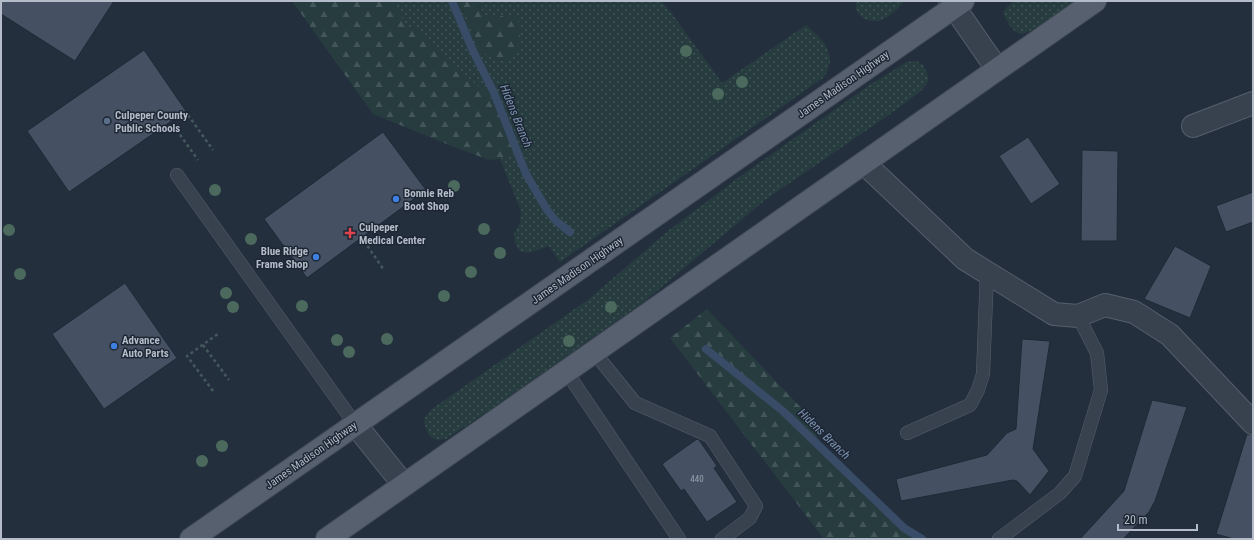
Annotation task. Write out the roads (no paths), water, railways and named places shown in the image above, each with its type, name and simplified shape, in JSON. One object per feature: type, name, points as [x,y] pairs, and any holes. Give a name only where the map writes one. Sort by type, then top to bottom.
[{"type":"main road","points":[[327,539],[1095,1]]},
{"type":"main road","name":"James Madison Highway","points":[[191,539],[956,3]]},
{"type":"street","points":[[956,3],[997,69]]},
{"type":"street","points":[[1193,126],[1253,103]]},
{"type":"street","points":[[864,163],[965,259],[1054,314],[1078,316],[1105,305],[1134,312],[1170,335],[1253,423]]},
{"type":"street","points":[[355,424],[404,485]]},
{"type":"lane","points":[[177,175],[355,424]]},
{"type":"lane","points":[[906,433],[970,405],[978,390],[982,374],[988,273]]},
{"type":"lane","points":[[999,539],[1060,493],[1074,476],[1101,390],[1097,353],[1078,316]]},
{"type":"lane","points":[[594,352],[635,403],[710,436],[756,506],[750,518],[722,539]]},
{"type":"lane","points":[[566,371],[679,539]]},
{"type":"waterway","name":"Hidens Branch","points":[[452,1],[473,51],[494,93],[526,174],[547,210],[556,221],[570,232]]},
{"type":"waterway","name":"Hidens Branch","points":[[706,349],[784,412],[904,528],[922,539]]},
{"type":"place","name":"Culpeper County Public Schools","points":[[107,121]]},
{"type":"place","name":"Bonnie Reb Boot Shop","points":[[396,199]]},
{"type":"place","name":"Culpeper Medical Center","points":[[350,233]]},
{"type":"place","name":"Blue Ridge Frame Shop","points":[[316,257]]},
{"type":"place","name":"Advance Auto Parts","points":[[114,346]]}]
